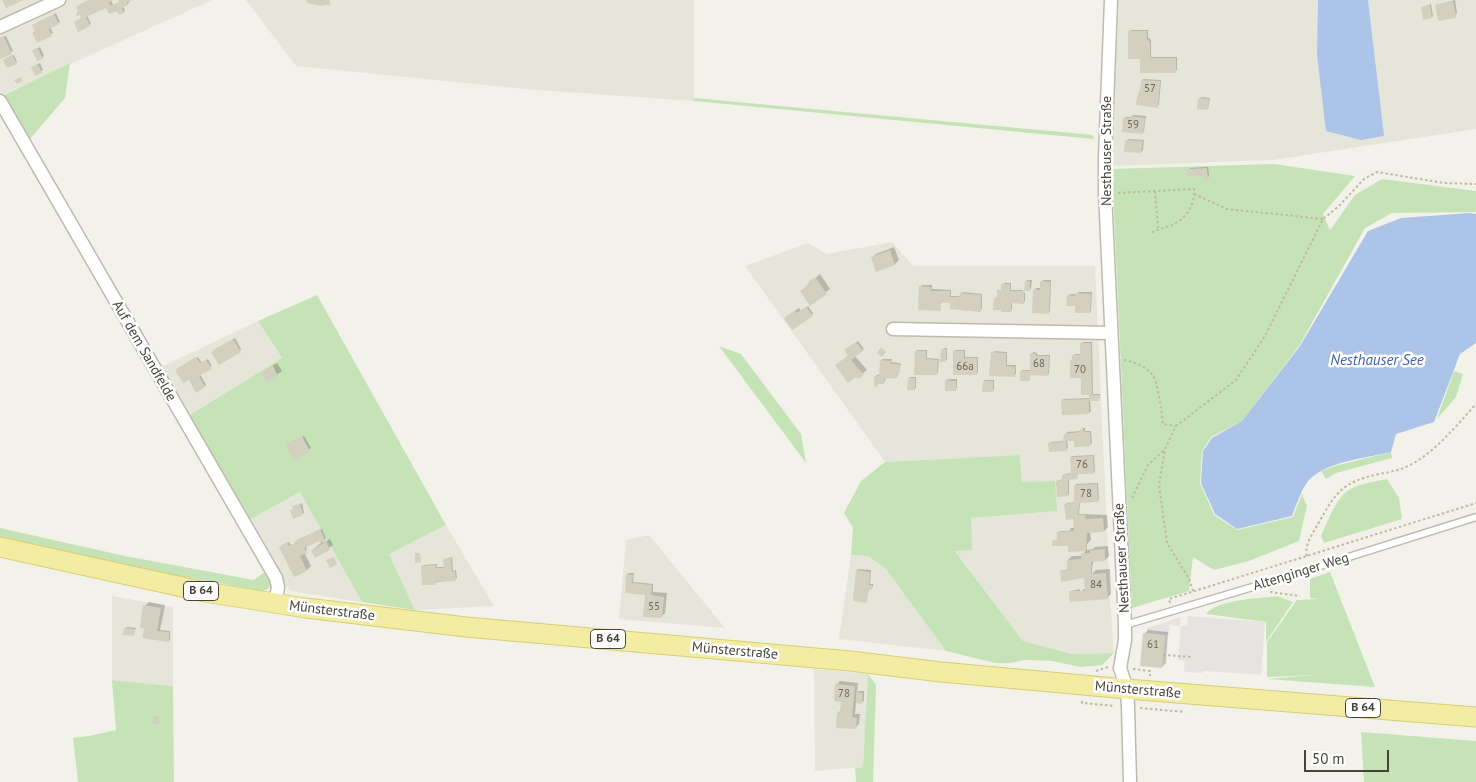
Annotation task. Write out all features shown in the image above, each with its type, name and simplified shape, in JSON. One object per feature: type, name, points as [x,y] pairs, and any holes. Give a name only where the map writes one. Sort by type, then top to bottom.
[{"type":"main road","name":"Münsterstraße","points":[[0,547],[205,592],[275,603],[466,627],[831,659],[950,673],[1128,698],[1476,717]]},
{"type":"street","points":[[0,27],[59,0]]},
{"type":"street","name":"Nesthauser Straße","points":[[1111,0],[1105,158],[1125,625],[1125,640],[1120,668],[1128,698],[1130,782]]},
{"type":"street","name":"Auf dem Sandfelde","points":[[0,101],[276,578],[278,587],[275,603]]},
{"type":"street","points":[[893,329],[1111,333]]},
{"type":"lane","name":"Altenginger Weg","points":[[1125,625],[1173,612],[1476,517]]},
{"type":"path","points":[[1193,591],[1189,579],[1167,543],[1159,485],[1165,449],[1176,426],[1236,380],[1264,336],[1323,220],[1364,179],[1377,172],[1444,183],[1476,184]]},
{"type":"path","points":[[1106,193],[1194,189],[1191,208],[1178,222],[1158,228],[1150,234]]},
{"type":"path","points":[[1155,191],[1158,228]]},
{"type":"path","points":[[1194,194],[1228,209],[1323,220]]},
{"type":"path","points":[[1112,356],[1138,363],[1153,375],[1160,401],[1163,424],[1176,426]]},
{"type":"path","points":[[1307,556],[1305,551],[1312,535],[1334,497],[1343,487],[1360,478],[1412,465],[1453,430],[1476,404]]},
{"type":"path","points":[[1119,506],[1128,505],[1148,465],[1165,449]]},
{"type":"path","points":[[1173,612],[1169,599],[1476,503]]},
{"type":"path","points":[[1266,583],[1269,592],[1300,596]]},
{"type":"path","points":[[1163,656],[1192,657]]},
{"type":"path","points":[[1128,698],[1184,712]]},
{"type":"shaded area","points":[[0,0],[212,0],[0,96]]},
{"type":"shaded area","points":[[246,0],[694,0],[694,101],[525,89],[296,66]]},
{"type":"shaded area","points":[[1119,0],[1476,0],[1476,129],[1273,160],[1111,166]]},
{"type":"shaded area","points":[[892,242],[913,266],[1095,266],[1114,653],[1072,654],[1023,641],[955,550],[971,518],[1057,511],[1022,482],[1020,455],[885,462],[745,266],[808,243],[827,254]]},
{"type":"shaded area","points":[[258,321],[282,358],[185,418],[157,369]]},
{"type":"shaded area","points":[[300,492],[362,602],[290,591],[247,521]]},
{"type":"shaded area","points":[[446,525],[494,606],[415,610],[389,554]]},
{"type":"shaded area","points":[[649,535],[725,628],[619,619],[626,540]]},
{"type":"shaded area","points":[[851,555],[868,556],[885,568],[946,651],[839,639]]},
{"type":"shaded area","points":[[112,596],[173,607],[173,686],[112,680]]},
{"type":"shaded area","points":[[1188,616],[1265,622],[1261,675],[1203,671],[1202,673],[1184,672],[1185,661],[1178,660],[1181,626],[1187,626]]},
{"type":"shaded area","points":[[1181,617],[1180,626],[1170,625],[1169,635],[1147,633],[1147,628]]},
{"type":"shaded area","points":[[814,669],[868,674],[863,767],[815,771]]},
{"type":"green space","points":[[70,63],[65,98],[29,140],[4,95]]},
{"type":"green space","points":[[694,98],[1093,135],[1094,139],[694,101]]},
{"type":"green space","points":[[1274,164],[1355,176],[1323,214],[1330,230],[1355,195],[1382,179],[1476,191],[1476,212],[1392,213],[1365,228],[1299,346],[1242,421],[1211,437],[1202,451],[1200,483],[1214,515],[1237,530],[1293,517],[1302,494],[1307,506],[1299,541],[1249,561],[1214,570],[1193,557],[1189,591],[1132,608],[1112,169]]},
{"type":"green space","points":[[317,295],[446,525],[389,554],[415,610],[362,602],[300,492],[247,521],[185,418],[282,358],[258,321]]},
{"type":"green space","points":[[719,346],[741,354],[801,434],[806,463]]},
{"type":"green space","points":[[1454,371],[1463,374],[1456,397],[1437,419]]},
{"type":"green space","points":[[1391,452],[1392,458],[1336,473],[1326,479],[1321,471],[1335,466]]},
{"type":"green space","points":[[1020,455],[1022,482],[1055,481],[1057,511],[971,518],[972,550],[955,551],[1023,641],[1072,654],[1114,653],[1102,665],[1081,667],[1052,661],[1024,660],[1011,663],[995,663],[946,651],[885,568],[868,556],[851,555],[853,528],[844,513],[861,481],[885,462]]},
{"type":"green space","points":[[1387,479],[1399,498],[1402,519],[1324,543],[1321,536],[1342,496],[1346,492],[1366,483]]},
{"type":"green space","points":[[0,528],[125,556],[254,580],[266,571],[272,582],[268,589],[262,591],[90,560],[0,539]]},
{"type":"green space","points":[[1330,572],[1375,687],[1267,679],[1313,675],[1267,677],[1267,642],[1297,600],[1319,599],[1310,598],[1310,579]]},
{"type":"green space","points":[[1277,596],[1293,602],[1266,642],[1266,622],[1206,614],[1219,605]]},
{"type":"green space","points":[[868,674],[876,685],[873,782],[856,782],[855,768],[863,767]]},
{"type":"green space","points":[[112,680],[173,686],[174,782],[78,782],[73,738],[116,730]]},
{"type":"green space","points":[[1361,732],[1476,741],[1476,782],[1364,782]]},
{"type":"water","points":[[1318,0],[1368,0],[1384,136],[1361,140],[1326,131],[1317,55]]},
{"type":"water","name":"Nesthauser See","points":[[1476,214],[1476,343],[1460,354],[1434,422],[1396,434],[1391,452],[1345,462],[1322,471],[1306,484],[1292,516],[1237,529],[1215,514],[1201,483],[1203,451],[1212,438],[1242,421],[1300,346],[1368,231],[1401,218]]},
{"type":"building","points":[[2,0],[24,0],[6,8]]},
{"type":"building","points":[[89,0],[114,0],[109,2],[111,6],[119,2],[118,0],[133,0],[127,2],[128,5],[122,8],[124,13],[119,15],[117,11],[109,14],[106,8],[86,17],[90,26],[78,32],[74,22],[81,18],[80,15],[77,16],[76,6]]},
{"type":"building","points":[[307,0],[330,0],[330,5],[323,6],[307,3]]},
{"type":"building","points":[[1453,1],[1455,18],[1438,20],[1435,5]]},
{"type":"building","points":[[1430,5],[1432,18],[1423,20],[1421,7]]},
{"type":"building","points":[[54,14],[59,24],[49,29],[52,36],[37,43],[32,33],[35,32],[32,25]]},
{"type":"building","points":[[1128,31],[1147,31],[1147,39],[1150,42],[1150,58],[1176,58],[1176,73],[1140,73],[1140,59],[1128,59]]},
{"type":"building","points":[[4,37],[12,54],[0,59],[0,38]]},
{"type":"building","points":[[38,48],[43,59],[37,61],[32,50]]},
{"type":"building","points":[[12,55],[17,64],[7,68],[3,60]]},
{"type":"building","points":[[38,64],[42,73],[35,76],[31,67]]},
{"type":"building","points":[[21,77],[23,81],[17,84],[14,80]]},
{"type":"building","points":[[1141,80],[1160,81],[1158,108],[1136,105]]},
{"type":"building","points":[[1198,98],[1209,99],[1208,110],[1197,109]]},
{"type":"building","points":[[1130,116],[1145,118],[1143,134],[1122,132],[1123,118],[1130,118]]},
{"type":"building","points":[[1125,140],[1143,141],[1141,153],[1124,152]]},
{"type":"building","points":[[1207,168],[1208,179],[1204,180],[1203,176],[1188,177],[1187,169]]},
{"type":"building","points":[[890,250],[895,265],[876,272],[871,257]]},
{"type":"building","points":[[815,277],[827,294],[810,306],[800,291],[810,284],[808,282]]},
{"type":"building","points":[[1025,281],[1030,281],[1030,291],[1024,291]]},
{"type":"building","points":[[1040,281],[1050,282],[1049,314],[1032,313],[1033,289],[1040,290]]},
{"type":"building","points":[[1001,284],[1010,284],[1010,291],[1024,291],[1024,304],[1011,303],[1011,312],[993,310],[994,298],[997,298],[997,290],[1001,290]]},
{"type":"building","points":[[919,286],[931,287],[931,291],[950,291],[950,297],[959,297],[960,293],[981,295],[981,312],[950,309],[950,303],[941,302],[941,311],[918,310]]},
{"type":"building","points":[[1075,293],[1091,294],[1090,313],[1075,313],[1075,306],[1066,306],[1067,295],[1075,296]]},
{"type":"building","points":[[806,307],[813,316],[792,330],[784,318],[795,310],[796,313]]},
{"type":"building","points":[[233,339],[241,352],[219,365],[211,352]]},
{"type":"building","points":[[856,342],[863,351],[851,360],[864,375],[858,379],[856,377],[848,383],[835,365],[848,356],[844,350]]},
{"type":"building","points":[[1080,343],[1091,343],[1092,395],[1099,395],[1099,401],[1089,401],[1089,414],[1062,415],[1061,400],[1089,399],[1089,395],[1081,395],[1081,378],[1070,378],[1070,361],[1072,361],[1072,355],[1080,355]]},
{"type":"building","points":[[881,347],[886,352],[882,357],[877,353]]},
{"type":"building","points":[[941,349],[946,349],[946,362],[940,362]]},
{"type":"building","points":[[915,351],[926,351],[926,359],[938,360],[937,375],[914,375]]},
{"type":"building","points":[[953,351],[964,351],[964,358],[977,358],[977,375],[953,375]]},
{"type":"building","points":[[991,352],[1006,353],[1006,366],[1015,367],[1015,377],[989,376]]},
{"type":"building","points":[[1030,353],[1036,354],[1036,356],[1049,356],[1048,376],[1030,375],[1030,381],[1020,381],[1020,371],[1030,371]]},
{"type":"building","points":[[196,357],[200,363],[206,360],[212,369],[199,376],[205,387],[196,393],[189,380],[183,383],[175,370]]},
{"type":"building","points":[[880,360],[891,361],[890,364],[898,364],[900,366],[900,373],[897,373],[897,378],[884,379],[884,384],[877,384],[877,387],[874,387],[874,376],[879,376]]},
{"type":"building","points":[[273,366],[278,376],[267,383],[261,372]]},
{"type":"building","points":[[908,378],[915,378],[915,390],[907,390]]},
{"type":"building","points":[[945,380],[956,381],[956,391],[945,391]]},
{"type":"building","points":[[983,381],[993,381],[993,392],[982,392]]},
{"type":"building","points":[[1080,429],[1083,429],[1084,432],[1090,432],[1091,446],[1074,447],[1074,441],[1066,441],[1067,451],[1049,452],[1048,443],[1063,442],[1064,434],[1080,432]]},
{"type":"building","points":[[302,436],[310,451],[294,460],[286,445]]},
{"type":"building","points":[[1093,456],[1094,474],[1077,474],[1077,479],[1068,480],[1068,496],[1057,497],[1056,481],[1062,480],[1062,475],[1071,474],[1070,457]]},
{"type":"building","points":[[1097,484],[1098,502],[1079,503],[1078,515],[1085,515],[1086,519],[1103,518],[1104,532],[1087,533],[1086,551],[1068,552],[1068,546],[1052,546],[1052,541],[1057,540],[1057,532],[1074,531],[1073,519],[1066,520],[1064,504],[1074,503],[1074,485]]},
{"type":"building","points":[[300,504],[303,515],[293,519],[290,510],[293,509],[292,506]]},
{"type":"building","points":[[320,529],[325,541],[320,543],[319,541],[304,548],[307,553],[300,556],[307,571],[294,577],[279,547],[287,542],[289,546]]},
{"type":"building","points":[[326,542],[330,550],[315,558],[311,550]]},
{"type":"building","points":[[1105,549],[1105,561],[1091,562],[1091,574],[1106,573],[1108,599],[1070,602],[1069,591],[1085,591],[1084,578],[1061,582],[1060,570],[1074,569],[1067,569],[1067,560],[1081,559],[1081,553]]},
{"type":"building","points":[[415,553],[420,553],[421,562],[415,563]]},
{"type":"building","points":[[334,557],[337,564],[330,568],[326,560]]},
{"type":"building","points":[[451,558],[452,572],[455,571],[456,581],[435,582],[435,585],[422,585],[421,566],[436,565],[436,568],[444,568],[443,559]]},
{"type":"building","points":[[856,570],[870,572],[869,585],[872,585],[872,590],[868,590],[867,603],[853,601]]},
{"type":"building","points":[[626,574],[633,575],[632,583],[652,585],[651,595],[664,597],[662,618],[643,617],[645,595],[625,593]]},
{"type":"building","points":[[143,605],[161,608],[157,631],[169,632],[169,642],[142,638],[144,628],[140,628]]},
{"type":"building","points":[[124,628],[135,629],[134,636],[123,635]]},
{"type":"building","points":[[1143,633],[1165,635],[1162,668],[1140,666]]},
{"type":"building","points":[[835,684],[855,686],[852,717],[857,718],[856,729],[836,728],[837,712],[840,713],[841,702],[834,701]]},
{"type":"building","points":[[856,692],[863,693],[862,704],[856,703]]},
{"type":"building","points":[[153,716],[159,716],[160,724],[153,724]]}]
